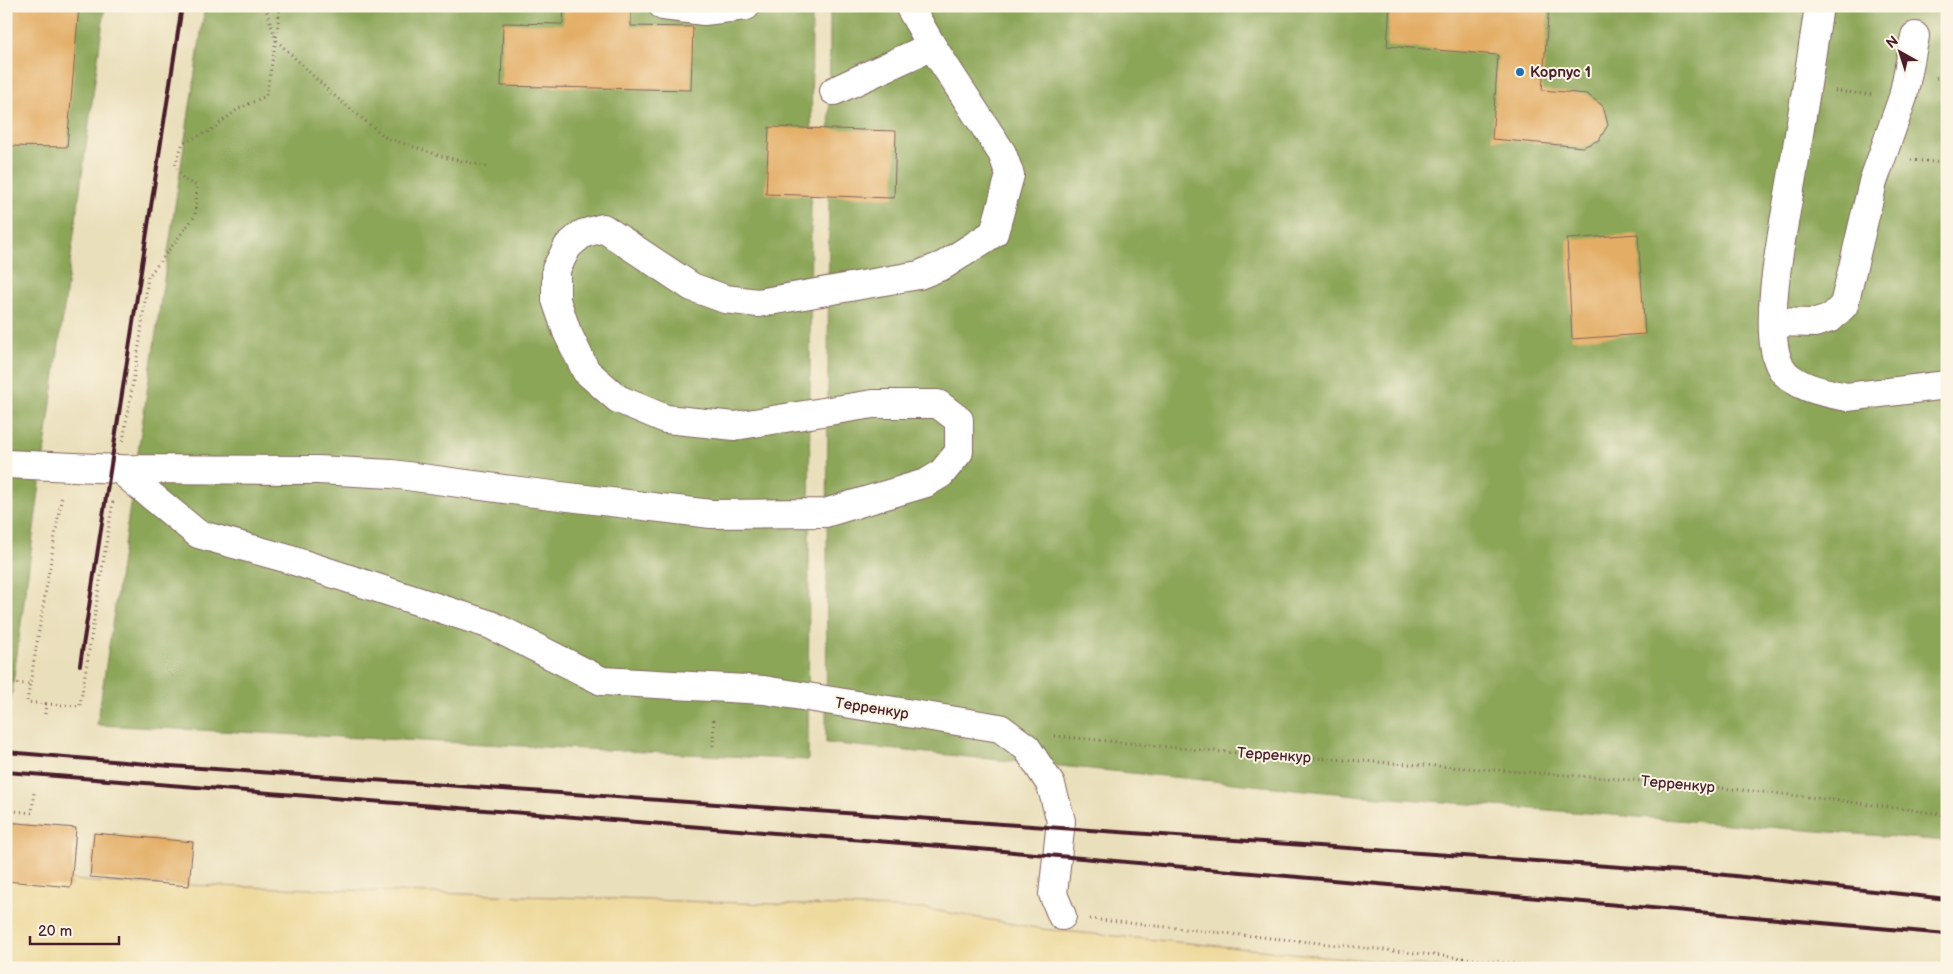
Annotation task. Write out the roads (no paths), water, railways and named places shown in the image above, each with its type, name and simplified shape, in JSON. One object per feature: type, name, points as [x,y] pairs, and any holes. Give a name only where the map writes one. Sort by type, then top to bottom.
[{"type":"lane","points":[[662,6],[704,12],[746,6]]},
{"type":"lane","points":[[6,464],[119,468],[318,470],[392,474],[711,514],[826,513],[926,484],[941,474],[959,452],[959,420],[938,404],[873,404],[735,426],[666,419],[618,399],[586,371],[567,332],[556,300],[556,269],[568,246],[582,234],[603,228],[692,287],[725,299],[758,303],[919,275],[944,265],[994,233],[1010,175],[1002,152],[932,46],[909,6]]},
{"type":"lane","points":[[1819,6],[1774,290],[1773,322],[1775,353],[1781,368],[1789,377],[1804,385],[1847,397],[1947,385]]},
{"type":"lane","points":[[1773,322],[1815,324],[1831,318],[1844,305],[1873,182],[1904,98],[1915,36]]},
{"type":"lane","points":[[834,91],[932,46]]},
{"type":"lane","name":"Терренкур","points":[[119,468],[198,534],[284,558],[491,625],[602,681],[764,690],[1000,728],[1027,748],[1052,785],[1061,821],[1053,894],[1062,916]]},
{"type":"railway","points":[[80,665],[182,6]]},
{"type":"railway","points":[[6,752],[171,766],[1707,873],[1947,899]]},
{"type":"railway","points":[[6,772],[492,809],[977,849],[1947,934]]},
{"type":"place","name":"Корпус 1","points":[[1520,72]]}]
